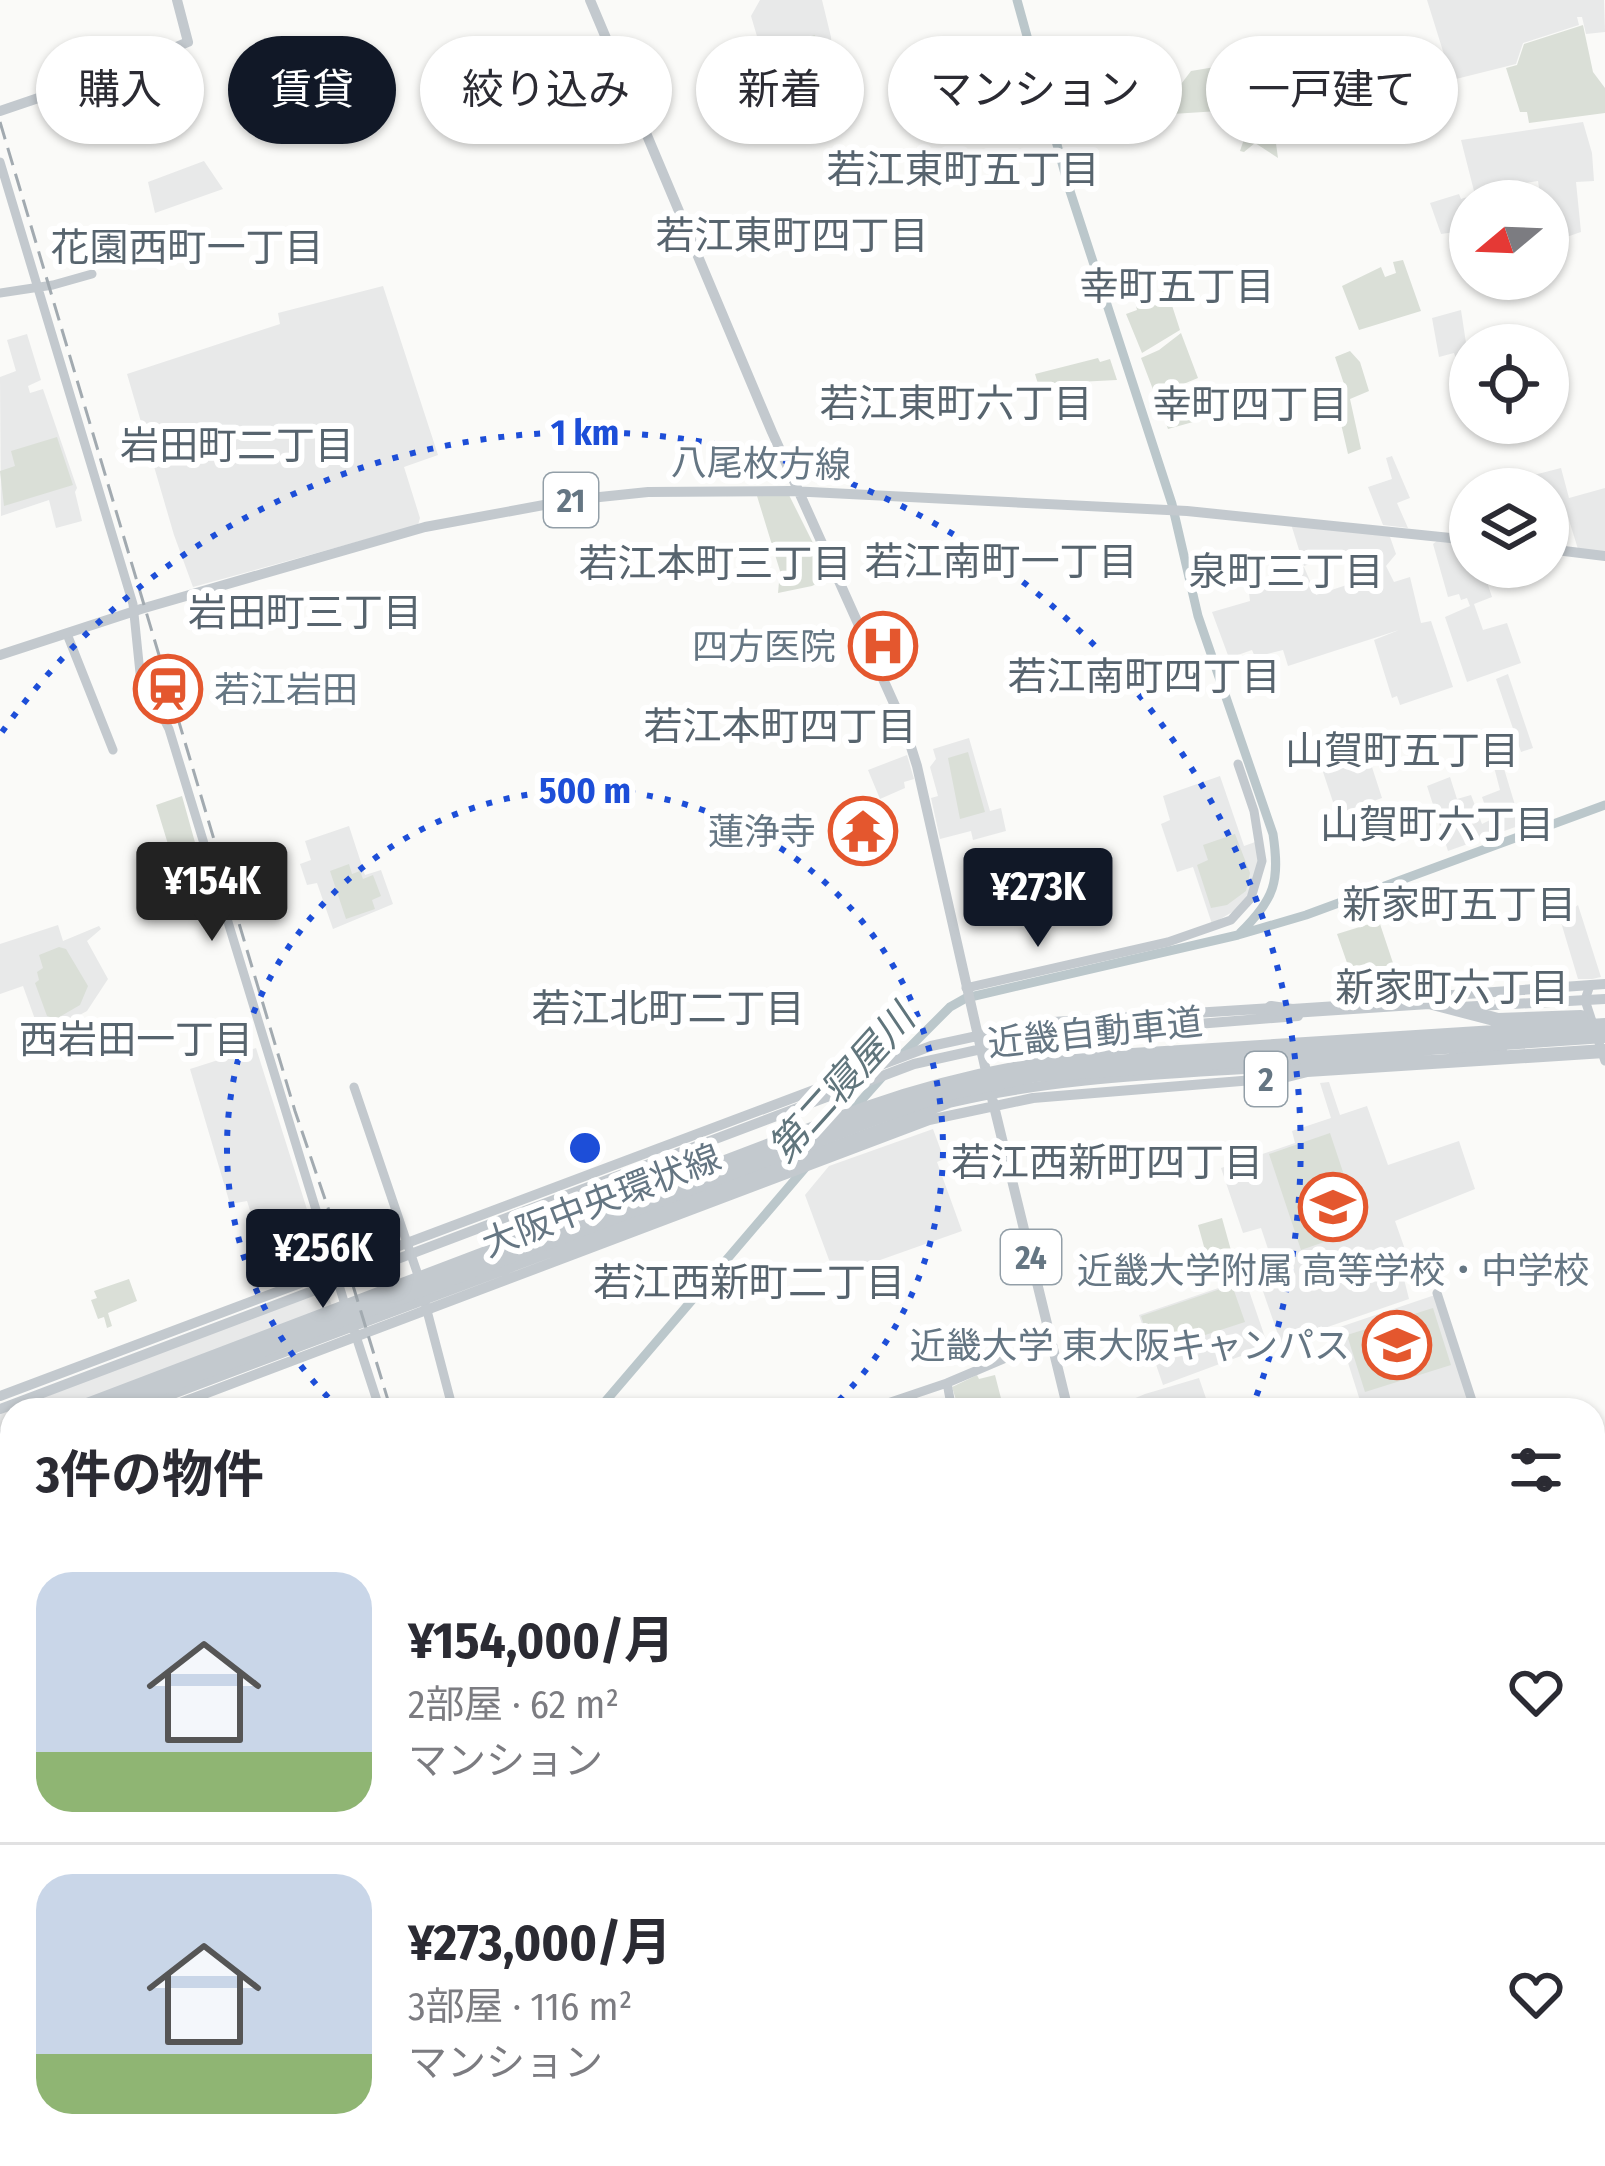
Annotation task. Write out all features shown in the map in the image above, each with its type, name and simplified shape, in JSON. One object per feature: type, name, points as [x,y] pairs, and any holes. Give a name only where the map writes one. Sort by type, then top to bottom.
[{"type":"highway","points":[[1271,1008],[1430,1002],[1498,1020],[1605,1020]]},
{"type":"highway","name":"近畿自動車道","points":[[104,1398],[867,1108],[969,1076],[1101,1057],[1605,1020]]},
{"type":"highway","name":"近畿自動車道","points":[[136,1398],[871,1120],[973,1087],[1069,1071],[1561,1038],[1604,1049]]},
{"type":"highway","points":[[1270,1078],[1307,1070],[1604,1049]]},
{"type":"main road","points":[[1,110],[98,68],[188,42],[177,0]]},
{"type":"main road","name":"24","points":[[590,0],[912,746],[1065,1398]]},
{"type":"main road","name":"八尾枚方線","points":[[0,655],[466,518],[648,492],[800,492],[1183,510],[1449,537]]},
{"type":"main road","points":[[1569,552],[1605,556]]},
{"type":"main road","name":"2","points":[[411,1247],[444,1228],[632,1164],[880,1063],[977,1035],[1037,1023],[1605,984]]},
{"type":"main road","points":[[1483,1006],[1531,989]]},
{"type":"main road","name":"大阪中央環状線","points":[[18,1398],[155,1351],[411,1247],[552,1201],[632,1164],[684,1150],[965,1049],[1036,1037],[1232,1020],[1605,999]]},
{"type":"main road","name":"大阪中央環状線","points":[[425,1303],[949,1103],[1041,1084],[1604,1049]]},
{"type":"main road","name":"2","points":[[191,1398],[425,1303],[620,1237],[929,1120],[994,1104],[1102,1090],[1604,1049]]},
{"type":"main road","points":[[1102,1090],[1205,1072]]},
{"type":"main road","points":[[684,1150],[767,1106]]},
{"type":"main road","points":[[444,1228],[552,1201]]},
{"type":"main road","points":[[542,1255],[620,1237]]},
{"type":"main road","name":"2","points":[[9,1398],[46,1378],[334,1276]]},
{"type":"main road","name":"2","points":[[161,1398],[354,1331]]},
{"type":"main road","points":[[74,1368],[155,1351]]},
{"type":"main road","points":[[183,1398],[226,1373]]},
{"type":"main road","points":[[63,1385],[68,1398]]},
{"type":"street","points":[[0,165],[134,612],[140,673],[166,723],[184,778],[334,1276],[376,1398]]},
{"type":"street","points":[[0,293],[92,274]]},
{"type":"street","points":[[67,634],[112,750]]},
{"type":"street","points":[[967,989],[1172,941],[1231,920],[1251,898],[1262,861],[1254,811],[1238,764]]},
{"type":"street","points":[[1590,985],[1586,1000],[1604,1049]]},
{"type":"street","points":[[354,1087],[411,1247],[450,1398]]},
{"type":"street","points":[[632,1164],[650,1214]]},
{"type":"street","points":[[1437,1293],[1471,1398]]},
{"type":"street","points":[[904,1398],[1051,1339]]},
{"type":"street","points":[[947,1384],[950,1398]]},
{"type":"shaded area","points":[[760,0],[822,0],[831,36],[757,36],[751,16]]},
{"type":"shaded area","points":[[1427,0],[1604,0],[1605,32],[1586,34],[1582,17],[1577,17],[1579,25],[1523,43],[1516,64],[1458,78],[1458,36],[1438,36]]},
{"type":"shaded area","points":[[1583,25],[1593,72],[1605,88],[1605,113],[1529,123],[1527,112],[1520,112],[1506,68],[1517,65],[1524,44]]},
{"type":"shaded area","points":[[1206,68],[1206,112],[1182,113],[1182,83],[1191,71]]},
{"type":"shaded area","points":[[1583,122],[1594,181],[1576,182],[1581,232],[1569,236],[1569,180],[1471,180],[1461,140]]},
{"type":"shaded area","points":[[1257,144],[1276,144],[1278,158]]},
{"type":"shaded area","points":[[204,161],[223,189],[155,213],[148,182]]},
{"type":"shaded area","points":[[1449,197],[1449,233],[1441,234],[1430,203]]},
{"type":"shaded area","points":[[1403,260],[1421,311],[1359,330],[1342,286],[1381,267],[1385,277],[1396,273],[1393,262]]},
{"type":"shaded area","points":[[383,286],[438,455],[404,467],[418,525],[193,587],[127,374],[280,324],[278,313]]},
{"type":"shaded area","points":[[1167,290],[1180,330],[1142,353],[1126,314],[1137,310],[1135,302]]},
{"type":"shaded area","points":[[1461,310],[1463,324],[1449,324],[1449,354],[1439,357],[1432,318]]},
{"type":"shaded area","points":[[1181,333],[1198,378],[1181,385],[1193,422],[1168,429],[1141,358]]},
{"type":"shaded area","points":[[27,334],[41,380],[28,386],[30,393],[43,389],[77,488],[82,521],[56,528],[49,500],[1,516],[0,377],[16,371],[7,340]]},
{"type":"shaded area","points":[[1350,351],[1360,362],[1369,391],[1350,399],[1361,449],[1348,454],[1338,411],[1320,416],[1319,412],[1343,399],[1346,390],[1335,357]]},
{"type":"shaded area","points":[[1098,358],[1100,362],[1110,359],[1117,380],[1038,384],[1035,374]]},
{"type":"shaded area","points":[[57,437],[73,485],[4,506],[0,471],[15,466],[11,451]]},
{"type":"shaded area","points":[[1392,456],[1410,498],[1397,503],[1408,528],[1383,525],[1368,487],[1392,479],[1386,458]]},
{"type":"shaded area","points":[[1605,488],[1605,552],[1578,549],[1569,520],[1569,498]]},
{"type":"shaded area","points":[[789,495],[830,577],[778,593],[780,571],[757,496]]},
{"type":"shaded area","points":[[1291,524],[1389,534],[1396,554],[1386,566],[1394,582],[1410,577],[1421,623],[1431,621],[1453,687],[1400,705],[1397,696],[1392,698],[1374,640],[1399,630],[1288,666],[1283,650],[1255,657],[1252,650],[1229,658],[1212,612],[1250,601],[1248,585],[1304,567],[1316,595],[1356,582],[1343,552],[1304,566]]},
{"type":"shaded area","points":[[1449,541],[1449,588],[1489,588],[1492,597],[1474,604],[1483,630],[1507,623],[1521,663],[1467,682],[1445,617],[1470,606],[1459,594],[1448,597],[1433,544]]},
{"type":"shaded area","points":[[1508,674],[1533,748],[1521,752],[1496,679]]},
{"type":"shaded area","points":[[1359,727],[1382,798],[1337,814],[1313,742]]},
{"type":"shaded area","points":[[969,738],[990,811],[1001,808],[1006,831],[973,840],[971,831],[940,839],[931,798],[938,796],[930,767],[936,759],[933,749]]},
{"type":"shaded area","points":[[968,752],[985,812],[960,819],[948,758]]},
{"type":"shaded area","points":[[907,755],[914,779],[880,799],[868,770]]},
{"type":"shaded area","points":[[1502,762],[1521,825],[1448,851],[1427,786],[1450,777],[1457,799],[1471,795],[1482,824],[1490,820],[1482,797],[1500,790],[1494,767]]},
{"type":"shaded area","points":[[1220,776],[1244,846],[1258,841],[1259,861],[1247,897],[1212,924],[1193,867],[1177,872],[1161,824],[1170,820],[1163,796]]},
{"type":"shaded area","points":[[182,796],[196,846],[171,854],[156,805]]},
{"type":"shaded area","points":[[349,826],[365,875],[381,870],[393,904],[333,929],[317,883],[307,885],[300,864],[311,860],[305,841]]},
{"type":"shaded area","points":[[1235,834],[1250,873],[1246,891],[1227,905],[1211,908],[1197,865],[1208,860],[1203,845]]},
{"type":"shaded area","points":[[349,864],[352,874],[360,871],[363,879],[373,875],[381,896],[372,900],[375,909],[346,919],[330,871]]},
{"type":"shaded area","points":[[1578,905],[1601,977],[1578,979],[1560,919]]},
{"type":"shaded area","points":[[1379,921],[1394,966],[1353,980],[1337,934]]},
{"type":"shaded area","points":[[58,925],[63,941],[99,926],[87,941],[108,979],[87,1011],[41,1036],[23,986],[0,994],[0,944]]},
{"type":"shaded area","points":[[66,949],[88,986],[80,1005],[56,1019],[47,1016],[35,983],[43,968],[39,955]]},
{"type":"shaded area","points":[[256,1048],[323,1260],[319,1267],[274,1284],[247,1201],[230,1204],[190,1069]]},
{"type":"shaded area","name":"近畿大学附属 高等学校・中学校","points":[[1329,1082],[1340,1115],[1367,1106],[1388,1165],[1459,1141],[1475,1189],[1395,1221],[1413,1272],[1403,1275],[1409,1299],[1281,1343],[1257,1274],[1274,1267],[1261,1228],[1243,1233],[1221,1168],[1295,1143],[1292,1131],[1331,1118],[1320,1083]]},
{"type":"shaded area","points":[[933,1129],[944,1159],[937,1162],[962,1231],[835,1276],[805,1195],[829,1166]]},
{"type":"shaded area","points":[[1330,1133],[1362,1229],[1301,1250],[1269,1154]]},
{"type":"shaded area","points":[[1222,1218],[1237,1272],[1213,1279],[1198,1225]]},
{"type":"shaded area","points":[[129,1279],[137,1301],[108,1313],[112,1326],[107,1328],[91,1300],[97,1298],[94,1291]]},
{"type":"shaded area","name":"近畿大学 東大阪キャンパス","points":[[1245,1279],[1268,1346],[1163,1385],[1139,1315]]},
{"type":"shaded area","points":[[1232,1285],[1245,1322],[1153,1352],[1141,1316]]},
{"type":"shaded area","points":[[326,1290],[332,1306],[90,1398],[37,1398]]},
{"type":"shaded area","name":"近畿大学 東大阪キャンパス","points":[[1435,1295],[1468,1398],[1359,1398],[1337,1328]]},
{"type":"shaded area","points":[[1433,1308],[1451,1365],[1365,1392],[1347,1335]]},
{"type":"shaded area","points":[[977,1375],[979,1379],[995,1375],[1001,1398],[955,1398],[952,1387]]},
{"type":"shaded area","points":[[1199,1378],[1206,1398],[1136,1398]]},
{"type":"waterway","name":"第二寝屋川","points":[[1017,0],[1069,188],[1172,504],[1198,616],[1273,834],[1272,888],[1261,910],[1240,933]]},
{"type":"waterway","points":[[902,1055],[950,1007],[966,998],[1306,915],[1605,805]]},
{"type":"waterway","name":"第二寝屋川","points":[[850,1113],[883,1076]]},
{"type":"waterway","name":"第二寝屋川","points":[[608,1398],[805,1168]]},
{"type":"railway","points":[[0,122],[295,1111],[387,1398]]},
{"type":"place","name":"四方医院","points":[[883,646]]},
{"type":"place","name":"若江岩田","points":[[168,689]]},
{"type":"place","name":"蓮浄寺","points":[[863,831]]},
{"type":"place","name":"近畿大学附属 高等学校・中学校","points":[[1333,1207]]},
{"type":"place","name":"近畿大学 東大阪キャンパス","points":[[1397,1345]]},
{"type":"district","name":"若江東町五丁目","points":[[963,169]]},
{"type":"district","name":"若江東町四丁目","points":[[792,235]]},
{"type":"district","name":"花園西町一丁目","points":[[187,247]]},
{"type":"district","name":"幸町五丁目","points":[[1177,286]]},
{"type":"district","name":"若江東町六丁目","points":[[956,403]]},
{"type":"district","name":"幸町四丁目","points":[[1250,404]]},
{"type":"district","name":"岩田町二丁目","points":[[237,445]]},
{"type":"district","name":"若江南町一丁目","points":[[1001,561]]},
{"type":"district","name":"若江本町三丁目","points":[[715,563]]},
{"type":"district","name":"泉町三丁目","points":[[1286,571]]},
{"type":"district","name":"岩田町三丁目","points":[[305,612]]},
{"type":"district","name":"若江南町四丁目","points":[[1144,676]]},
{"type":"district","name":"若江本町四丁目","points":[[780,726]]},
{"type":"district","name":"山賀町五丁目","points":[[1402,750]]},
{"type":"district","name":"山賀町六丁目","points":[[1437,824]]},
{"type":"district","name":"新家町五丁目","points":[[1459,904]]},
{"type":"district","name":"新家町六丁目","points":[[1452,987]]},
{"type":"district","name":"若江北町二丁目","points":[[668,1008]]},
{"type":"district","name":"西岩田一丁目","points":[[136,1039]]},
{"type":"district","name":"若江西新町四丁目","points":[[1107,1162]]},
{"type":"district","name":"若江西新町二丁目","points":[[749,1282]]}]
